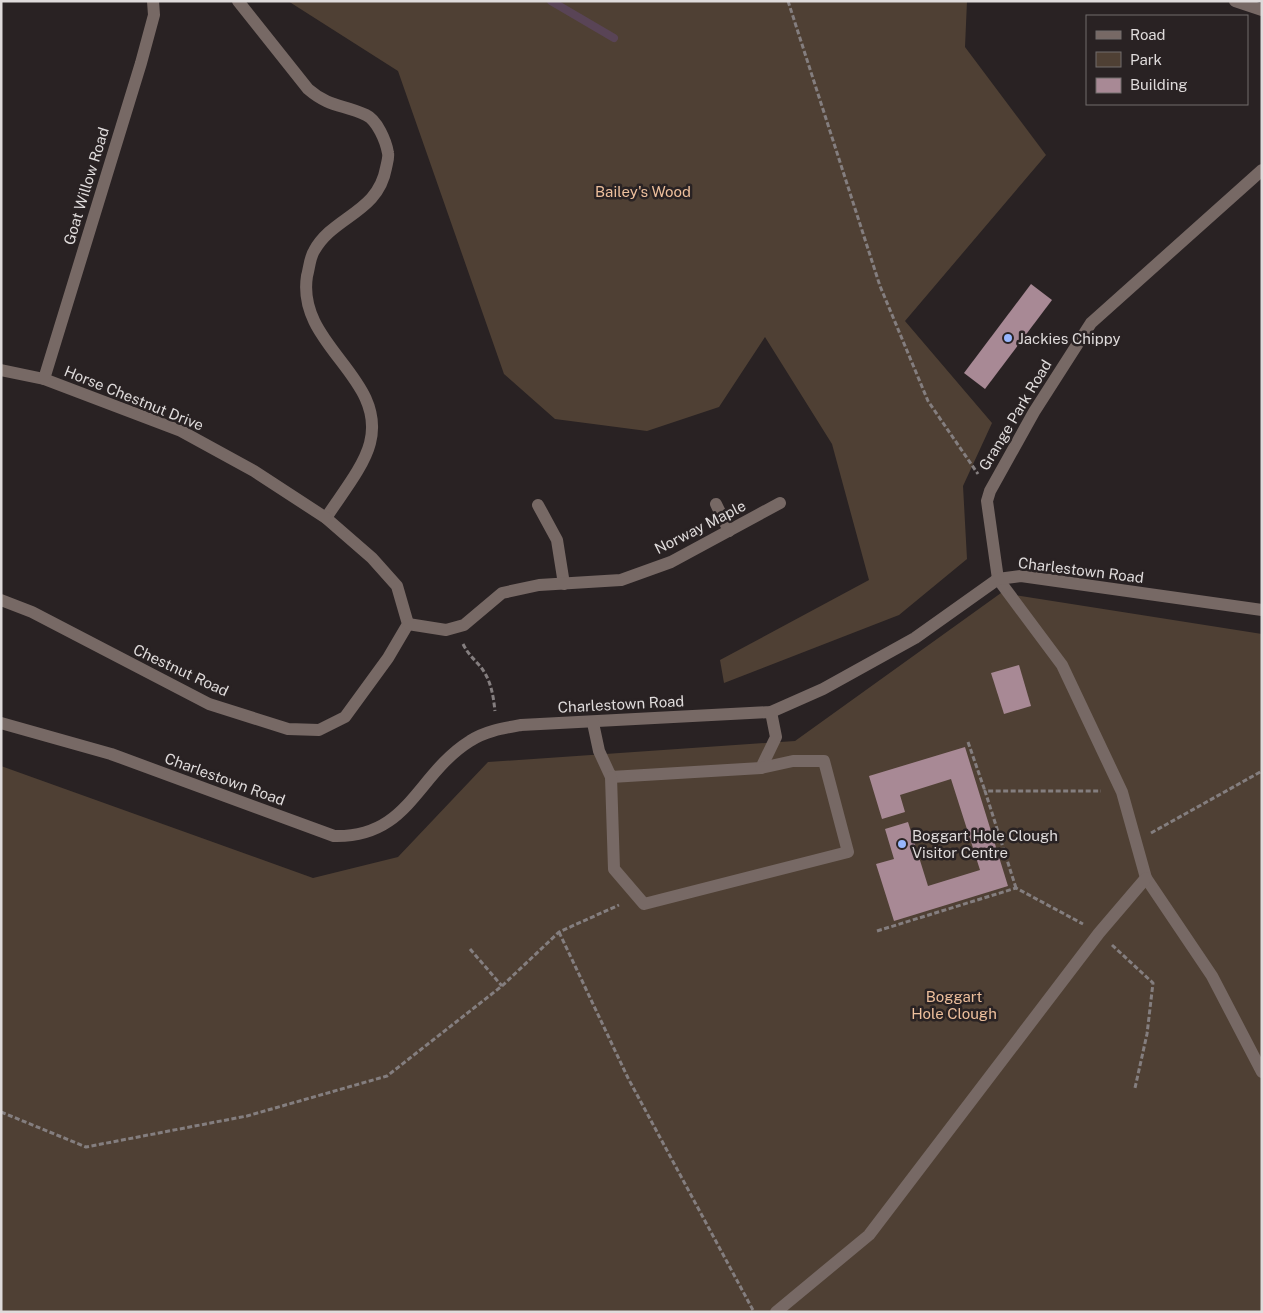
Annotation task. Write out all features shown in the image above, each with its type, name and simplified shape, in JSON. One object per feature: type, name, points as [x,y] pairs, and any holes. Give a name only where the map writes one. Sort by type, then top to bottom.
[{"type":"street","name":"Goat Willow Road","points":[[44,380],[141,62],[154,15],[153,1]]},
{"type":"street","points":[[238,1],[308,89],[320,99],[335,106],[367,115],[381,133],[388,154],[383,184],[363,207],[334,227],[313,251],[307,278],[308,306],[315,324],[365,396],[372,416],[370,443],[326,518],[372,558],[397,586],[408,624],[446,630],[458,627]]},
{"type":"street","points":[[1235,1],[1262,10]]},
{"type":"street","name":"Grange Park Road","points":[[998,579],[987,501],[990,491],[1034,412],[1091,323],[1262,170]]},
{"type":"street","name":"Horse Chestnut Drive","points":[[1,370],[44,380],[181,431],[254,471],[326,518]]},
{"type":"street","name":"Norway Maple","points":[[458,627],[502,593],[540,585],[621,580],[671,562],[780,503]]},
{"type":"street","points":[[716,504],[729,530]]},
{"type":"street","points":[[538,505],[557,540],[564,584]]},
{"type":"street","name":"Charlestown Road","points":[[1,723],[111,754],[334,836],[351,836],[385,825],[400,814],[432,774],[470,740],[497,729],[521,725],[771,712],[823,689],[915,638],[998,579],[1021,576],[1262,610]]},
{"type":"street","points":[[998,579],[1062,665],[1122,792],[1146,878],[1212,976],[1262,1072]]},
{"type":"street","name":"Chestnut Road","points":[[1,600],[32,612],[208,704],[288,729],[318,730],[345,717],[388,658],[408,624]]},
{"type":"street","points":[[761,768],[776,737],[771,712]]},
{"type":"street","points":[[594,722],[599,751],[611,777],[614,870],[644,904],[848,852],[824,761],[793,761],[761,768],[611,777]]},
{"type":"street","points":[[776,1312],[869,1235],[1099,933],[1146,878]]},
{"type":"path","points":[[788,1],[880,286],[920,384],[928,401],[990,491]]},
{"type":"path","points":[[458,627],[469,657],[484,672],[492,687],[497,729]]},
{"type":"path","points":[[968,742],[1016,888],[1099,933],[1153,983],[1147,1034],[1136,1088]]},
{"type":"path","points":[[1135,842],[1262,771]]},
{"type":"path","points":[[985,791],[1122,792]]},
{"type":"path","points":[[876,931],[1016,888]]},
{"type":"path","points":[[1,1112],[86,1147],[247,1116],[387,1076],[502,986],[559,932],[626,902],[636,895]]},
{"type":"path","points":[[559,932],[628,1078],[754,1312]]},
{"type":"path","points":[[470,949],[502,986]]},
{"type":"green space","name":"Bailey's Wood","points":[[288,1],[967,1],[965,47],[1046,155],[905,321],[992,423],[963,486],[967,559],[899,615],[724,683],[720,660],[869,580],[832,444],[765,337],[719,407],[647,431],[555,419],[504,374],[398,71]]},
{"type":"green space","name":"Boggart Hole Clough","points":[[1001,593],[1262,634],[1262,1312],[1,1312],[1,766],[313,878],[398,857],[488,762],[795,741]]},
{"type":"building","points":[[1031,284],[1052,300],[985,389],[964,373]]},
{"type":"building","points":[[1019,665],[1031,706],[1004,714],[991,673]]},
{"type":"building","name":"Boggart Hole Clough Visitor Centre","points":[[965,747],[1008,886],[894,921],[876,864],[894,859],[885,829],[908,822],[928,886],[980,870],[951,779],[900,795],[905,812],[882,819],[869,776]]},
{"type":"waterway","points":[[551,1],[614,38]]},
{"type":"place","name":"Jackies Chippy","points":[[1008,338]]},
{"type":"place","name":"Boggart Hole Clough Visitor Centre","points":[[902,844]]}]
